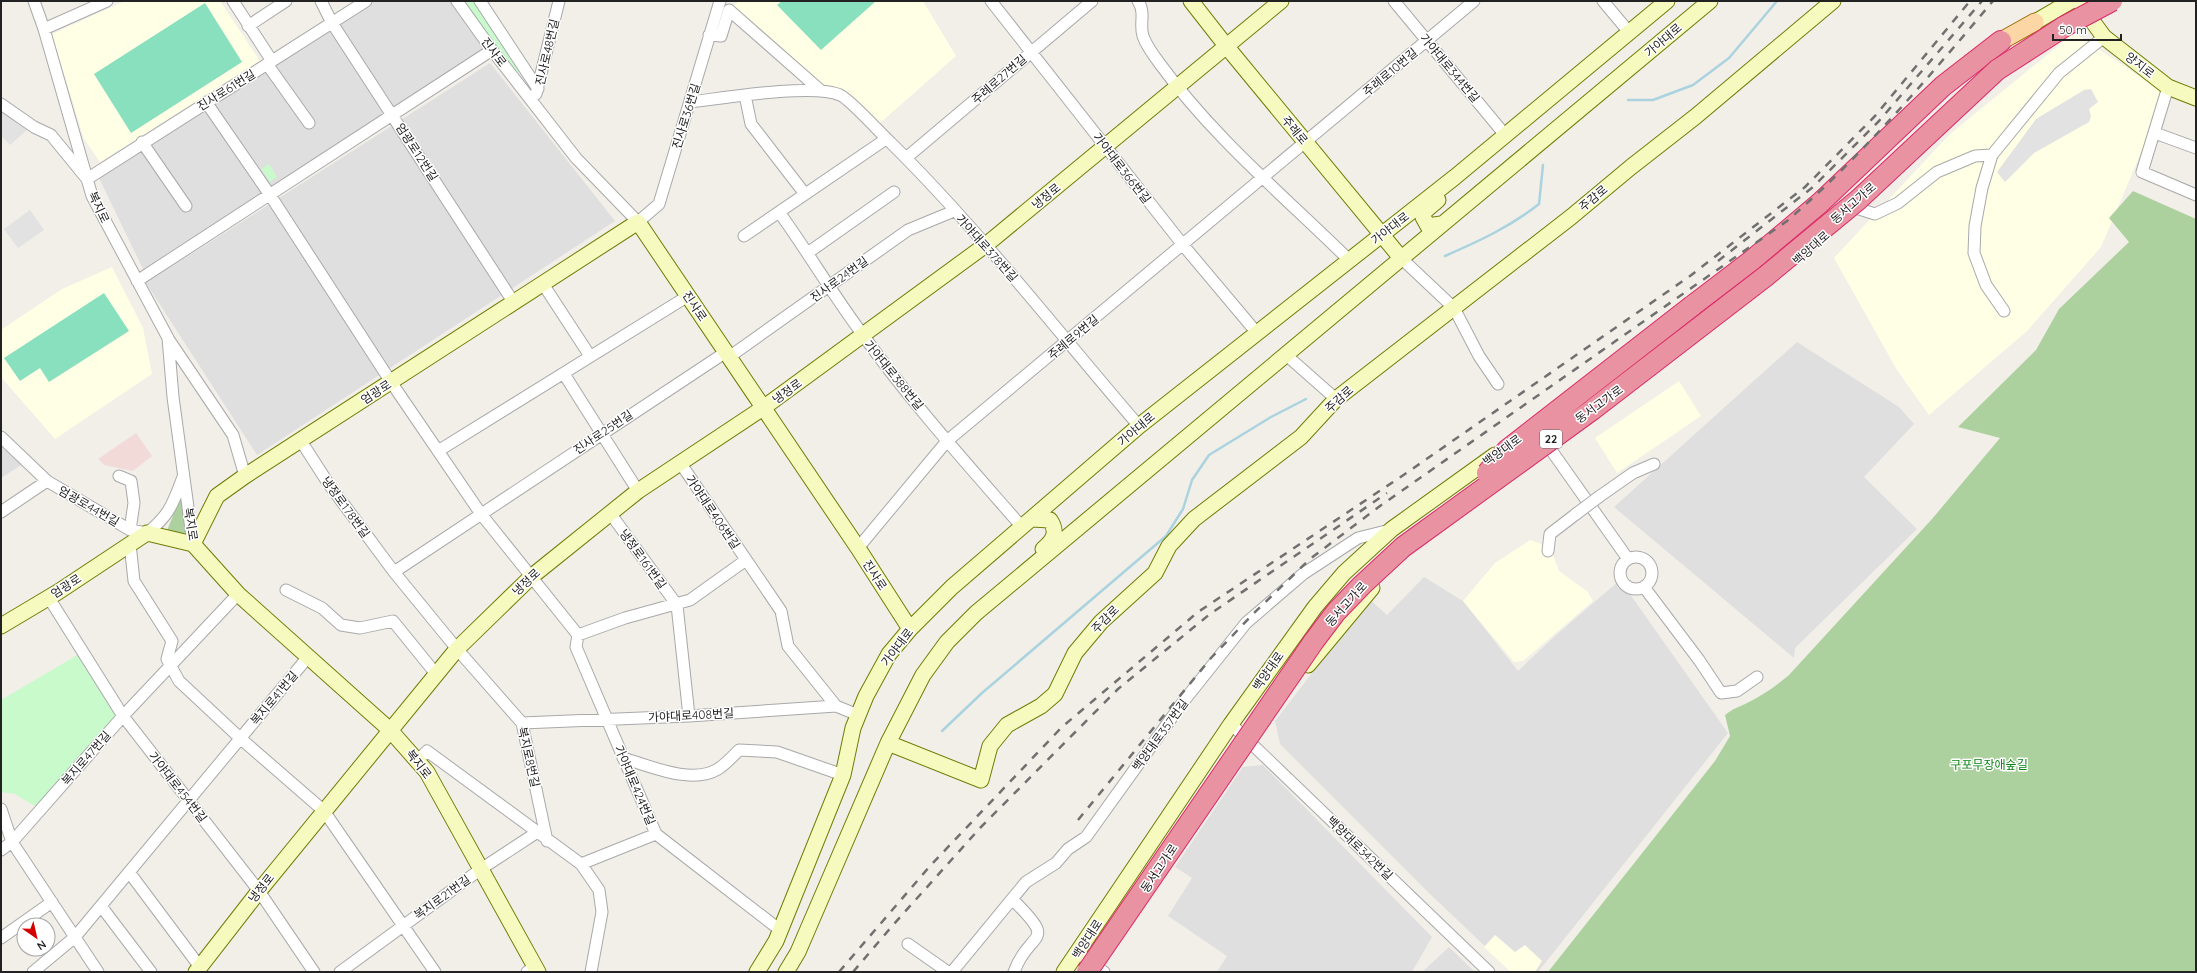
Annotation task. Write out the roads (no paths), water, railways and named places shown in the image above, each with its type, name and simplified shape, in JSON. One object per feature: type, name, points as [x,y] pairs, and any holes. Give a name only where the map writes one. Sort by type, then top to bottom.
[{"type":"highway","name":"동서고가로","points":[[1097,971],[1242,743],[1336,612],[1403,547],[1592,410],[1766,276],[1858,200],[1997,70],[2065,26],[2112,1]]},
{"type":"highway","name":"동서고가로","points":[[1076,963],[1128,896],[1270,685],[1326,607],[1356,575],[1397,537],[1487,473],[1735,288],[1830,211],[1925,121],[1994,60],[2055,20],[2089,9]]},
{"type":"highway","points":[[1487,473],[1507,450],[1751,261],[1820,203],[1943,86],[2000,41]]},
{"type":"highway","points":[[1592,410],[1632,392],[1757,298],[1853,219],[1938,135],[2012,68]]},
{"type":"main road","name":"주례로","points":[[1191,1],[1227,48],[1401,258]]},
{"type":"main road","name":"냉정로","points":[[198,969],[259,891],[457,649],[531,577],[638,491],[681,464],[763,408],[987,244],[1227,48],[1281,1]]},
{"type":"main road","name":"가야대로","points":[[757,972],[774,944],[843,775],[853,728],[866,696],[889,654],[910,629],[952,587],[1138,426],[1506,136],[1666,1]]},
{"type":"main road","name":"가야대로","points":[[786,972],[798,952],[888,743],[923,674],[947,642],[976,613],[1008,586],[1710,1]]},
{"type":"main road","name":"주감로","points":[[888,743],[981,780],[990,746],[1007,725],[1041,706],[1055,694],[1075,653],[1101,622],[1155,573],[1169,546],[1194,519],[1301,437],[1336,399],[1454,308],[1695,117],[1833,1]]},
{"type":"main road","name":"백양대로","points":[[1064,972],[1076,963],[1231,724],[1315,606],[1344,573],[1392,530],[1756,263],[1834,200],[1995,50],[2035,22],[2071,1]]},
{"type":"main road","name":"양지로","points":[[2078,1],[2089,9],[2104,37],[2168,87],[2196,98]]},
{"type":"main road","name":"백양대로","points":[[1097,971],[1312,659],[1391,566],[1429,532],[1726,318],[1779,276],[1856,208],[1908,154],[2011,64],[2089,9],[2123,1]]},
{"type":"main road","points":[[2000,41],[2035,22]]},
{"type":"main road","points":[[2012,68],[2048,39]]},
{"type":"main road","points":[[1441,224],[1428,226],[1423,217],[1425,210],[1448,191],[1455,177]]},
{"type":"main road","name":"엄광로","points":[[193,544],[217,496],[245,476],[638,222]]},
{"type":"main road","name":"진사로","points":[[638,222],[858,548],[910,629]]},
{"type":"main road","points":[[1008,586],[1016,573],[1048,546],[1055,534],[1054,526],[1050,520],[1027,523]]},
{"type":"main road","points":[[147,532],[193,544]]},
{"type":"main road","name":"엄광로","points":[[1,626],[49,598],[130,537],[147,532]]},
{"type":"main road","name":"복지로","points":[[193,544],[238,594],[390,730],[418,760],[427,772],[481,868],[533,970]]},
{"type":"street","name":"복지로","points":[[34,1],[44,29],[92,196],[168,338],[193,544]]},
{"type":"street","points":[[44,29],[107,1]]},
{"type":"street","points":[[233,1],[309,124]]},
{"type":"street","points":[[248,26],[286,1]]},
{"type":"street","name":"엄광로12번길","points":[[321,1],[332,23],[514,303]]},
{"type":"street","name":"진사로61번길","points":[[87,179],[142,142],[270,63],[366,1]]},
{"type":"street","name":"진사로","points":[[457,1],[492,50],[576,158],[638,222]]},
{"type":"street","points":[[480,1],[538,89]]},
{"type":"street","name":"진사로48번길","points":[[533,102],[538,89],[559,1]]},
{"type":"street","name":"진사로36번길","points":[[638,222],[659,204],[691,102],[720,1]]},
{"type":"street","name":"가야대로366번길","points":[[991,1],[1183,245],[1257,333]]},
{"type":"street","name":"주례로27번길","points":[[906,158],[1092,1]]},
{"type":"street","points":[[1138,1],[1143,10],[1143,35],[1159,63],[1178,88],[1224,141],[1349,260]]},
{"type":"street","name":"가야대로344번길","points":[[1394,1],[1506,136]]},
{"type":"street","name":"주례로10번길","points":[[1306,143],[1474,1]]},
{"type":"street","points":[[1603,1],[1629,32]]},
{"type":"street","name":"가야대로378번길","points":[[709,35],[721,36],[729,10],[820,90]]},
{"type":"street","points":[[2004,311],[1986,285],[1974,253],[1975,226],[1982,188],[1992,155],[2059,73],[2104,37]]},
{"type":"street","points":[[137,281],[492,50]]},
{"type":"street","points":[[2168,87],[2156,132],[2142,172],[2196,195]]},
{"type":"street","name":"가야대로378번길","points":[[691,102],[745,95],[820,90],[841,95],[906,158],[954,211],[987,244],[1138,426]]},
{"type":"street","points":[[745,95],[751,124],[805,194]]},
{"type":"street","points":[[206,102],[270,195],[391,382],[481,514],[578,635]]},
{"type":"street","points":[[1,104],[34,127],[51,135],[87,179]]},
{"type":"street","points":[[2156,132],[2196,148]]},
{"type":"street","points":[[744,236],[886,138]]},
{"type":"street","points":[[142,142],[186,206]]},
{"type":"street","name":"주례로9번길","points":[[858,548],[947,441],[1306,143]]},
{"type":"street","points":[[1856,208],[1875,214],[1898,203],[1937,172],[1975,156],[1992,155]]},
{"type":"street","points":[[809,252],[894,192]]},
{"type":"street","name":"진사로24번길","points":[[727,354],[829,286],[908,230],[954,211]]},
{"type":"street","name":"가야대로388번길","points":[[779,212],[809,252],[829,286],[863,336],[947,441],[1027,523]]},
{"type":"street","points":[[1401,258],[1454,308],[1479,356],[1498,384]]},
{"type":"street","points":[[543,284],[590,356]]},
{"type":"street","points":[[438,451],[688,296]]},
{"type":"street","points":[[168,338],[233,435],[245,476]]},
{"type":"street","name":"진사로25번길","points":[[481,514],[602,433],[727,354]]},
{"type":"street","points":[[1285,354],[1336,399]]},
{"type":"street","points":[[564,374],[638,491]]},
{"type":"street","name":"백양대로","points":[[1534,427],[1628,559]]},
{"type":"street","name":"엄광로44번길","points":[[1,437],[47,481],[130,537],[134,503],[131,481],[119,476]]},
{"type":"street","name":"냉정로178번길","points":[[301,440],[328,483],[394,572],[457,649]]},
{"type":"street","name":"가야대로406번길","points":[[681,464],[780,611],[788,646],[836,706]]},
{"type":"street","points":[[1548,551],[1550,534],[1633,473],[1654,464]]},
{"type":"street","points":[[147,532],[162,521],[172,505],[184,474]]},
{"type":"street","name":"엄광로44번길","points":[[1,512],[47,481]]},
{"type":"street","name":"냉정로161번길","points":[[610,513],[677,605],[689,716]]},
{"type":"street","points":[[394,572],[481,514]]},
{"type":"street","name":"백양대로357번길","points":[[952,972],[1026,882],[1056,863],[1068,849],[1086,837],[1183,702],[1246,623],[1303,574],[1358,538],[1392,530]]},
{"type":"street","points":[[130,537],[134,581],[172,641],[167,658],[180,681],[240,738],[324,811]]},
{"type":"street","points":[[1642,557],[1650,563],[1653,573],[1649,584],[1644,587],[1630,588],[1622,582],[1620,577],[1621,567],[1628,559],[1642,557]]},
{"type":"street","name":"가야대로406번길","points":[[677,605],[690,600],[746,560]]},
{"type":"street","points":[[1644,587],[1699,660],[1721,693],[1737,691],[1757,677]]},
{"type":"street","points":[[286,590],[322,608],[341,625],[360,628],[392,621],[436,674]]},
{"type":"street","name":"복지로47번길","points":[[1,850],[12,842],[123,716],[238,594]]},
{"type":"street","name":"가야대로454번길","points":[[49,598],[123,716],[259,891],[314,972]]},
{"type":"street","name":"냉정로161번길","points":[[578,635],[626,618],[677,605]]},
{"type":"street","name":"가야대로424번길","points":[[578,635],[576,648],[656,834],[780,930]]},
{"type":"street","name":"복지로8번길","points":[[457,649],[522,723],[547,841]]},
{"type":"street","name":"복지로41번길","points":[[38,970],[75,937],[308,657]]},
{"type":"street","name":"가야대로408번길","points":[[522,723],[689,716],[836,706],[858,714]]},
{"type":"street","name":"백양대로342번길","points":[[1231,724],[1489,972]]},
{"type":"street","points":[[623,758],[663,771],[692,776],[718,769],[739,750],[777,752],[843,775]]},
{"type":"street","points":[[418,760],[427,752],[536,833],[581,864],[599,890],[602,912],[591,972]]},
{"type":"street","points":[[1,809],[12,842],[98,972]]},
{"type":"street","name":"복지로21번길","points":[[324,811],[434,971]]},
{"type":"street","name":"복지로21번길","points":[[340,972],[481,868],[536,833]]},
{"type":"street","points":[[581,864],[656,834]]},
{"type":"street","name":"냉정로","points":[[129,872],[165,920],[198,969]]},
{"type":"street","points":[[1012,899],[1030,917],[1039,931],[1038,936],[1020,959],[1014,972]]},
{"type":"street","points":[[1,938],[52,902]]},
{"type":"street","points":[[101,906],[151,972]]},
{"type":"street","points":[[908,944],[948,972]]},
{"type":"street","points":[[1076,963],[1097,971]]},
{"type":"waterway","points":[[1628,100],[1653,100],[1693,85],[1729,58],[1777,1]]},
{"type":"waterway","points":[[1445,256],[1505,227],[1539,204],[1543,165]]},
{"type":"waterway","points":[[942,731],[982,693],[1166,536],[1183,509],[1192,480],[1209,455],[1271,417],[1306,399]]},
{"type":"railway","points":[[839,972],[930,866],[1062,727],[1198,612],[1405,474],[1690,276],[1805,187],[1875,116],[1970,1]]},
{"type":"railway","points":[[1718,261],[1813,187],[1879,121],[1982,1]]},
{"type":"railway","points":[[1078,820],[1211,658],[1254,613],[1310,559],[1380,506],[1787,221],[1815,196],[1868,143],[1944,59],[1993,1]]},
{"type":"railway","points":[[853,972],[980,828],[1118,689],[1210,614],[1387,493]]},
{"type":"park label","name":"구포무장애숲길","points":[[1989,764]]}]
